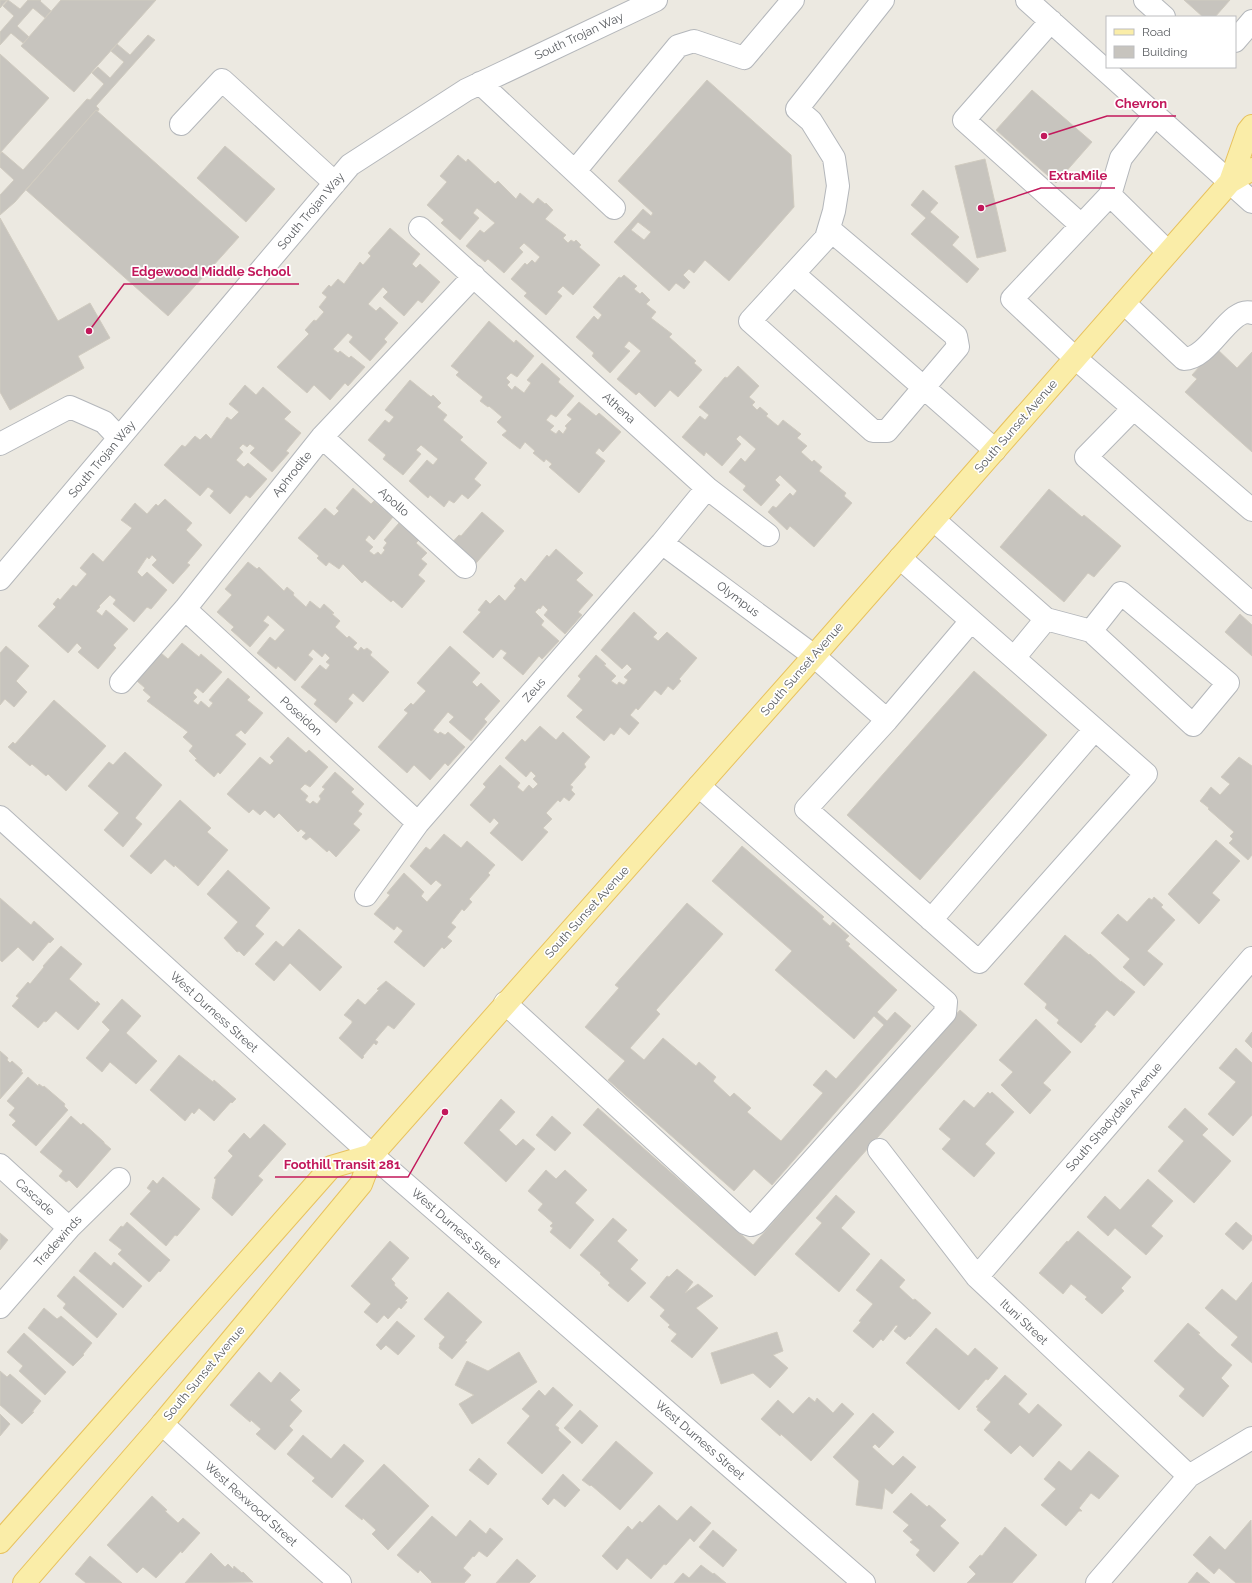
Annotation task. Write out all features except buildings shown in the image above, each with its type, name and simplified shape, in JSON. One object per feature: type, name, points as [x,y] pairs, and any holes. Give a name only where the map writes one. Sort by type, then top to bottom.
[{"type":"main road","name":"South Sunset Avenue","points":[[1230,182],[1248,130],[1252,126]]},
{"type":"main road","name":"South Sunset Avenue","points":[[24,1583],[162,1424],[361,1184],[372,1155],[934,520],[1230,182],[1252,169]]},
{"type":"main road","points":[[0,1542],[331,1167],[372,1155]]},
{"type":"street","name":"South Trojan Way","points":[[0,579],[350,165],[466,90],[656,0]]},
{"type":"street","points":[[575,171],[678,46],[694,41],[744,58],[793,0]]},
{"type":"street","points":[[829,229],[956,336],[958,347],[925,388],[887,431],[873,431],[750,321],[826,238],[834,211],[838,186],[834,158],[811,121],[797,109],[883,0]]},
{"type":"street","points":[[1027,0],[1252,202]]},
{"type":"street","points":[[1145,0],[1163,16]]},
{"type":"street","points":[[1051,21],[964,120],[1081,225]]},
{"type":"street","points":[[1236,40],[1252,21]]},
{"type":"street","points":[[181,124],[222,80],[335,183]]},
{"type":"street","points":[[480,83],[614,208]]},
{"type":"street","points":[[1155,115],[1121,158],[1110,194],[1012,299],[1075,358],[1133,409],[1252,510]]},
{"type":"street","points":[[1110,194],[1168,252]]},
{"type":"street","name":"Athena","points":[[420,228],[707,488],[768,535]]},
{"type":"street","points":[[794,274],[995,450]]},
{"type":"street","name":"Aphrodite","points":[[121,682],[185,609],[322,437],[474,276]]},
{"type":"street","points":[[1124,303],[1184,359],[1190,359],[1200,354],[1237,315],[1248,312],[1252,313]]},
{"type":"street","points":[[3,445],[70,407],[104,422],[119,438]]},
{"type":"street","points":[[1133,409],[1086,457],[1252,604]]},
{"type":"street","name":"Apollo","points":[[322,437],[465,567]]},
{"type":"street","name":"Zeus","points":[[366,895],[418,822],[662,543],[707,488]]},
{"type":"street","points":[[934,520],[1046,619],[1091,630],[1193,725],[1228,683],[1121,593],[1091,630]]},
{"type":"street","name":"Olympus","points":[[662,543],[814,656],[887,720]]},
{"type":"street","points":[[900,558],[1146,774],[978,962],[806,809],[887,720],[971,621]]},
{"type":"street","name":"Poseidon","points":[[185,609],[418,822]]},
{"type":"street","points":[[1014,658],[1046,619]]},
{"type":"street","points":[[931,920],[1095,729]]},
{"type":"street","points":[[505,1003],[745,1223],[751,1225],[756,1224],[945,1013],[946,1002],[699,786]]},
{"type":"street","name":"West Durness Street","points":[[0,818],[372,1155],[864,1583]]},
{"type":"street","name":"South Shadydale Avenue","points":[[977,1277],[1252,958]]},
{"type":"street","name":"Ituni Street","points":[[879,1150],[977,1277],[1189,1476]]},
{"type":"street","name":"Cascade","points":[[0,1165],[69,1228]]},
{"type":"street","name":"Tradewinds","points":[[0,1307],[69,1228],[119,1179]]},
{"type":"street","name":"West Rexwood Street","points":[[162,1424],[340,1583]]},
{"type":"street","points":[[1097,1583],[1189,1476],[1252,1438]]},
{"type":"place","name":"Chevron","points":[[1044,136]]},
{"type":"place","name":"ExtraMile","points":[[981,208]]},
{"type":"place","name":"Edgewood Middle School","points":[[89,331]]},
{"type":"place","name":"Foothill Transit 281","points":[[445,1112]]}]
